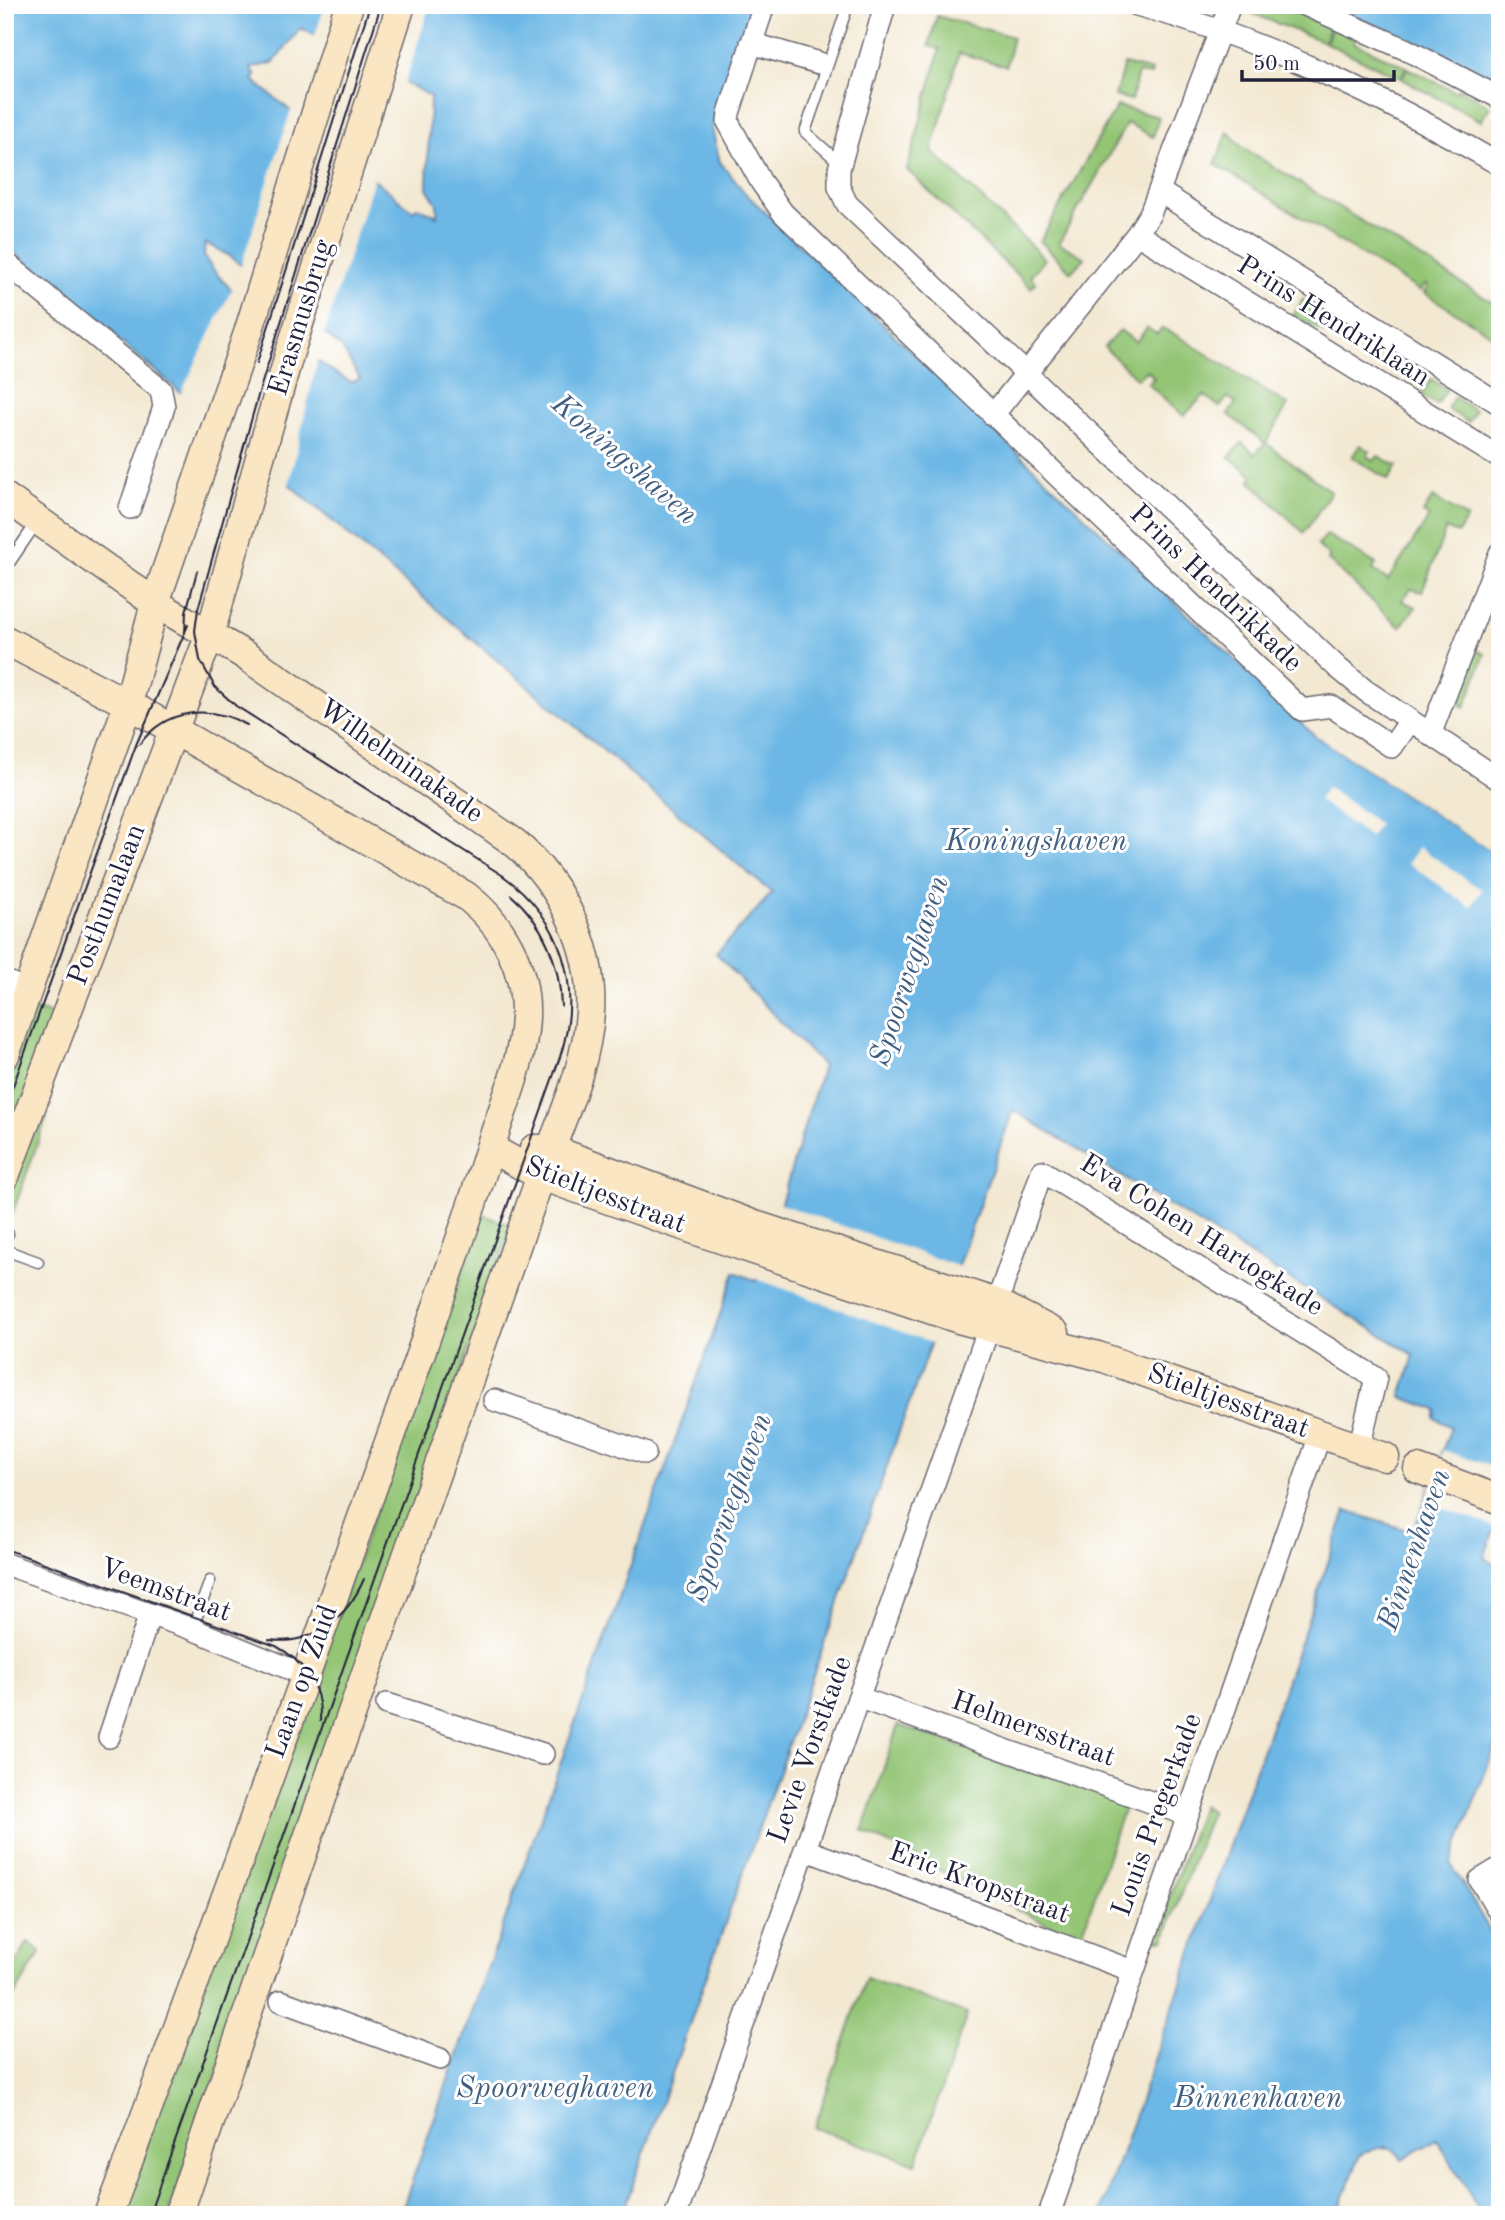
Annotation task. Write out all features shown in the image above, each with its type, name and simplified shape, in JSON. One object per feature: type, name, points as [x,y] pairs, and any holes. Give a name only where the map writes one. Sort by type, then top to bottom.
[{"type":"main road","name":"Erasmusbrug","points":[[155,603],[248,333],[349,5]]},
{"type":"main road","name":"Erasmusbrug","points":[[210,634],[289,355],[401,5]]},
{"type":"main road","name":"Wilhelminakade","points":[[5,497],[155,603],[243,654],[493,826],[523,850],[555,890],[586,958],[591,1011],[578,1073],[551,1150]]},
{"type":"main road","name":"Posthumalaan","points":[[5,1055],[17,986],[69,866],[128,705],[155,603]]},
{"type":"main road","name":"Posthumalaan","points":[[5,1176],[210,634]]},
{"type":"main road","points":[[5,640],[128,705],[173,733],[466,895],[495,924],[519,972],[525,1014],[515,1069],[490,1147]]},
{"type":"main road","name":"Stieltjesstraat","points":[[490,1147],[551,1150],[750,1236]]},
{"type":"main road","name":"Stieltjesstraat","points":[[490,1147],[541,1176],[750,1236],[984,1308],[1098,1356],[1385,1457]]},
{"type":"main road","name":"Laan op Zuid","points":[[108,2215],[202,1965],[473,1206],[490,1147]]},
{"type":"main road","name":"Laan op Zuid","points":[[178,2215],[551,1150]]},
{"type":"main road","points":[[1426,1472],[1500,1500]]},
{"type":"street","name":"Prins Hendrikkade","points":[[764,5],[729,113],[730,127],[772,200],[1302,710],[1331,706],[1392,747],[1410,721]]},
{"type":"street","points":[[841,164],[885,5]]},
{"type":"street","points":[[1138,5],[1220,30],[1354,86],[1500,165]]},
{"type":"street","points":[[993,415],[1138,234],[1160,192],[1230,5]]},
{"type":"street","points":[[1306,5],[1405,49],[1500,98]]},
{"type":"street","points":[[751,43],[819,63]]},
{"type":"street","name":"Prins Hendrikkade","points":[[841,164],[838,182],[841,195],[1338,668],[1430,735],[1500,780]]},
{"type":"street","name":"Prins Hendriklaan","points":[[1160,192],[1500,404]]},
{"type":"street","name":"Prins Hendriklaan","points":[[1138,234],[1500,458]]},
{"type":"street","points":[[5,262],[161,390],[165,399],[164,407],[130,508]]},
{"type":"street","points":[[1430,735],[1500,552]]},
{"type":"street","name":"Eva Cohen Hartogkade","points":[[984,1308],[1042,1171],[1376,1378],[1359,1448]]},
{"type":"street","name":"Levie Vorstkade","points":[[676,2215],[860,1698],[984,1308]]},
{"type":"street","points":[[494,1400],[645,1452]]},
{"type":"street","name":"Louis Pregerkade","points":[[1049,2215],[1320,1435]]},
{"type":"street","name":"Veemstraat","points":[[5,1564],[192,1629],[304,1675]]},
{"type":"street","points":[[109,1737],[150,1614]]},
{"type":"street","name":"Helmersstraat","points":[[860,1698],[1187,1815]]},
{"type":"street","points":[[387,1704],[543,1754]]},
{"type":"street","name":"Eric Kropstraat","points":[[806,1850],[1133,1971]]},
{"type":"street","points":[[1500,1868],[1480,1880],[1500,1913]]},
{"type":"street","points":[[281,2001],[440,2059]]},
{"type":"lane","points":[[841,164],[805,132],[848,5]]},
{"type":"lane","points":[[5,569],[38,520]]},
{"type":"lane","points":[[5,1250],[38,1262]]},
{"type":"lane","points":[[192,1629],[210,1581]]},
{"type":"green space","points":[[1256,5],[1277,5],[1330,27],[1324,42],[1253,14]]},
{"type":"green space","points":[[937,16],[1013,37],[1006,66],[959,53],[932,151],[1045,259],[1030,276],[1036,283],[1031,288],[907,170],[940,49],[929,46]]},
{"type":"green space","points":[[1332,27],[1355,38],[1353,42],[1406,67],[1400,78],[1326,43]]},
{"type":"green space","points":[[1124,64],[1152,71],[1151,75],[1138,73],[1131,100],[1115,96]]},
{"type":"green space","points":[[1407,68],[1456,92],[1459,88],[1490,106],[1481,121],[1402,79]]},
{"type":"green space","points":[[1117,106],[1159,117],[1153,137],[1127,123],[1059,243],[1085,258],[1071,272],[1040,241]]},
{"type":"green space","points":[[1228,132],[1242,147],[1500,307],[1500,340],[1424,293],[1428,286],[1425,284],[1420,291],[1215,164]]},
{"type":"green space","points":[[1303,299],[1343,328],[1337,338],[1293,316]]},
{"type":"green space","points":[[1147,328],[1157,334],[1162,328],[1178,336],[1288,405],[1266,443],[1331,492],[1304,533],[1250,481],[1253,476],[1229,457],[1242,443],[1255,454],[1265,443],[1228,414],[1236,403],[1228,397],[1220,407],[1204,395],[1184,416],[1148,384],[1154,378],[1147,370],[1137,379],[1104,347],[1120,330],[1136,342]]},
{"type":"green space","points":[[1431,379],[1447,389],[1437,405],[1421,395]]},
{"type":"green space","points":[[1454,397],[1475,410],[1468,422],[1447,409]]},
{"type":"green space","points":[[1360,445],[1370,451],[1367,456],[1374,461],[1378,456],[1397,466],[1389,480],[1352,457]]},
{"type":"green space","points":[[1433,497],[1467,518],[1458,533],[1446,529],[1422,592],[1411,589],[1402,601],[1416,607],[1400,627],[1328,560],[1330,557],[1317,545],[1327,535],[1376,564],[1373,570],[1388,580],[1429,517],[1423,513]]},
{"type":"green space","points":[[1477,650],[1485,654],[1465,707],[1456,703]]},
{"type":"green space","points":[[28,1007],[56,1016],[5,1155],[5,1071]]},
{"type":"green space","points":[[34,1115],[46,1119],[12,1215],[5,1213],[5,1197]]},
{"type":"green space","points":[[483,1215],[512,1225],[168,2215],[119,2215]]},
{"type":"green space","points":[[898,1725],[1126,1801],[1080,1941],[863,1831]]},
{"type":"green space","points":[[1202,1805],[1211,1812],[1164,1940],[1155,1940]]},
{"type":"green space","points":[[28,1942],[41,1951],[13,1998],[5,2001],[5,1967],[18,1960]]},
{"type":"green space","points":[[866,1978],[967,2014],[916,2164],[814,2128]]},
{"type":"water","points":[[5,5],[751,5],[712,129],[720,162],[745,193],[1315,736],[1500,857],[1500,1513],[1484,1558],[1500,1566],[1500,1733],[1451,1864],[1500,1948],[1500,2215],[1482,2215],[1437,2139],[1402,2160],[1393,2150],[1383,2147],[1360,2155],[1337,2215],[1100,2215],[1346,1511],[1413,1532],[1451,1427],[1435,1418],[1437,1410],[1401,1397],[1414,1355],[1013,1110],[622,2215],[400,2215],[735,1272],[757,1281],[823,1066],[716,954],[772,893],[5,244]],"holes":[[[301,28],[430,96],[427,188],[437,204],[437,216],[417,207],[413,211],[253,80],[256,76],[251,68],[273,63]],[[205,243],[230,256],[342,348],[360,379],[351,382],[335,373],[294,344],[249,306],[204,256]]]},
{"type":"water","points":[[1331,5],[1500,5],[1500,85]]},
{"type":"pier","points":[[325,5],[430,5],[404,86],[314,39]]},
{"type":"pier","points":[[292,107],[375,175],[323,337],[240,269]]},
{"type":"pier","points":[[233,287],[318,357],[288,488],[180,395]]},
{"type":"pier","points":[[1323,736],[1500,853],[1500,857],[1321,739]]},
{"type":"pier","points":[[1327,787],[1379,824],[1370,837],[1318,800]]},
{"type":"pier","points":[[1419,847],[1482,890],[1471,907],[1408,863]]},
{"type":"pier","points":[[777,1203],[960,1267],[932,1343],[738,1272],[755,1276]]},
{"type":"pier","points":[[1443,1450],[1500,1469],[1498,1528],[1425,1502]]},
{"type":"tram line","points":[[257,363],[370,5]]},
{"type":"tram line","points":[[149,2215],[567,1031],[568,980],[562,956],[553,933],[540,912],[523,893],[502,875],[236,706],[215,687],[200,660],[195,631],[198,609],[260,389],[381,5]]},
{"type":"tram line","points":[[185,633],[186,612],[197,571]]},
{"type":"tram line","points":[[5,1108],[136,745],[188,625]]},
{"type":"tram line","points":[[140,744],[162,723],[189,714],[218,714],[247,725]]},
{"type":"tram line","points":[[511,895],[533,918],[548,945],[557,975],[561,1006]]},
{"type":"tram line","points":[[5,1549],[276,1646],[295,1659],[309,1677],[318,1697],[320,1721]]},
{"type":"tram line","points":[[269,1640],[300,1638],[327,1626],[348,1606],[364,1579]]},
{"type":"water label","name":"Koningshaven","points":[[624,460]]},
{"type":"water label","name":"Koningshaven","points":[[1036,842]]},
{"type":"water label","name":"Spoorweghaven","points":[[910,971]]},
{"type":"water label","name":"Spoorweghaven","points":[[730,1508]]},
{"type":"water label","name":"Binnenhaven","points":[[1415,1550]]},
{"type":"water label","name":"Spoorweghaven","points":[[555,2089]]},
{"type":"water label","name":"Binnenhaven","points":[[1258,2099]]}]
